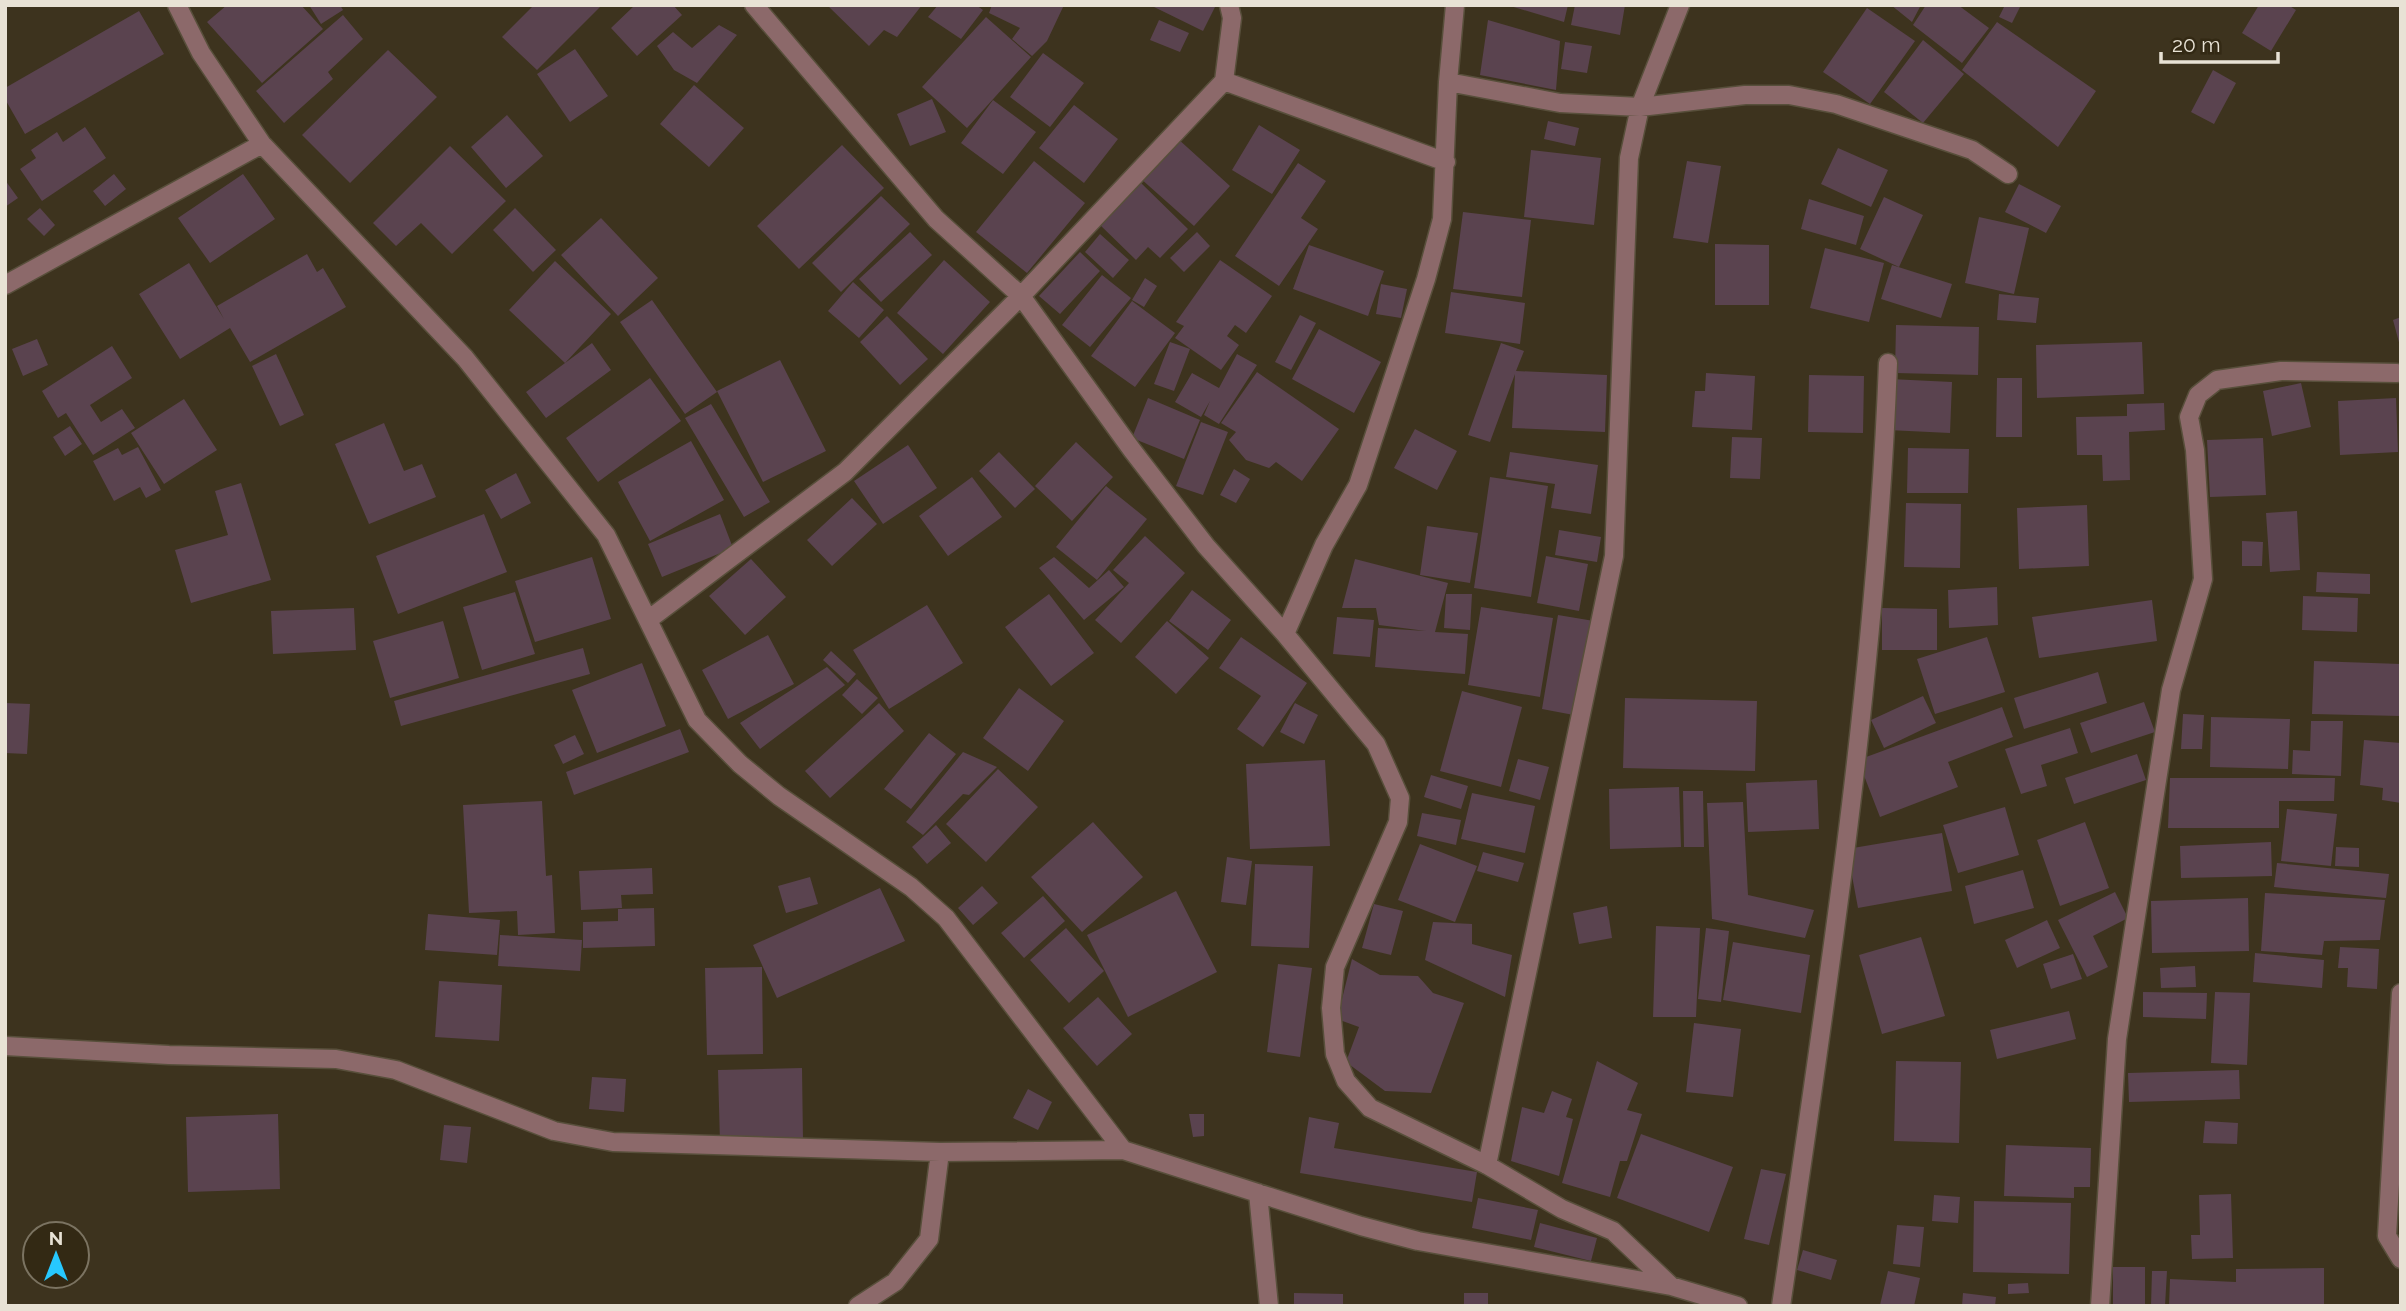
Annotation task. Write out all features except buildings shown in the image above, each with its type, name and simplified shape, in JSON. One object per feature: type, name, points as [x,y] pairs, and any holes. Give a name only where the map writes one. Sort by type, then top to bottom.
[{"type":"street","points":[[177,5],[201,53],[262,144],[465,358],[606,535],[697,720],[740,764],[779,796],[911,887],[946,918],[1123,1150]]},
{"type":"street","points":[[754,5],[936,219],[1021,296],[1132,450],[1206,546],[1285,634],[1376,744],[1400,798],[1398,822],[1335,967],[1331,1008],[1335,1054],[1346,1081],[1370,1108],[1486,1165],[1562,1209],[1613,1231],[1671,1286]]},
{"type":"street","points":[[648,620],[845,472],[1021,296],[1224,80],[1231,18],[1228,5]]},
{"type":"street","points":[[1285,634],[1324,545],[1362,472],[1426,279],[1442,219],[1448,82],[1455,5]]},
{"type":"street","points":[[1486,1165],[1614,556],[1629,158],[1640,107],[1680,5]]},
{"type":"street","points":[[1224,80],[1446,162]]},
{"type":"street","points":[[1448,82],[1560,103],[1640,107],[1745,95],[1789,95],[1836,104],[1972,150],[2008,174]]},
{"type":"street","points":[[5,285],[262,144]]},
{"type":"street","points":[[1781,1306],[1845,873],[1884,479],[1888,363]]},
{"type":"street","points":[[2100,1306],[2106,1178],[2118,1026],[2171,690],[2203,579],[2195,450],[2189,416],[2198,395],[2217,380],[2281,371],[2397,373]]},
{"type":"street","points":[[2401,993],[2387,1236],[2401,1259]]},
{"type":"street","points":[[5,1046],[169,1055],[335,1059],[397,1070],[554,1131],[613,1142],[940,1152],[1123,1150],[1418,1241],[1671,1286],[1738,1306]]},
{"type":"street","points":[[858,1306],[895,1282],[929,1239],[940,1152]]},
{"type":"street","points":[[1258,1193],[1269,1306]]}]
